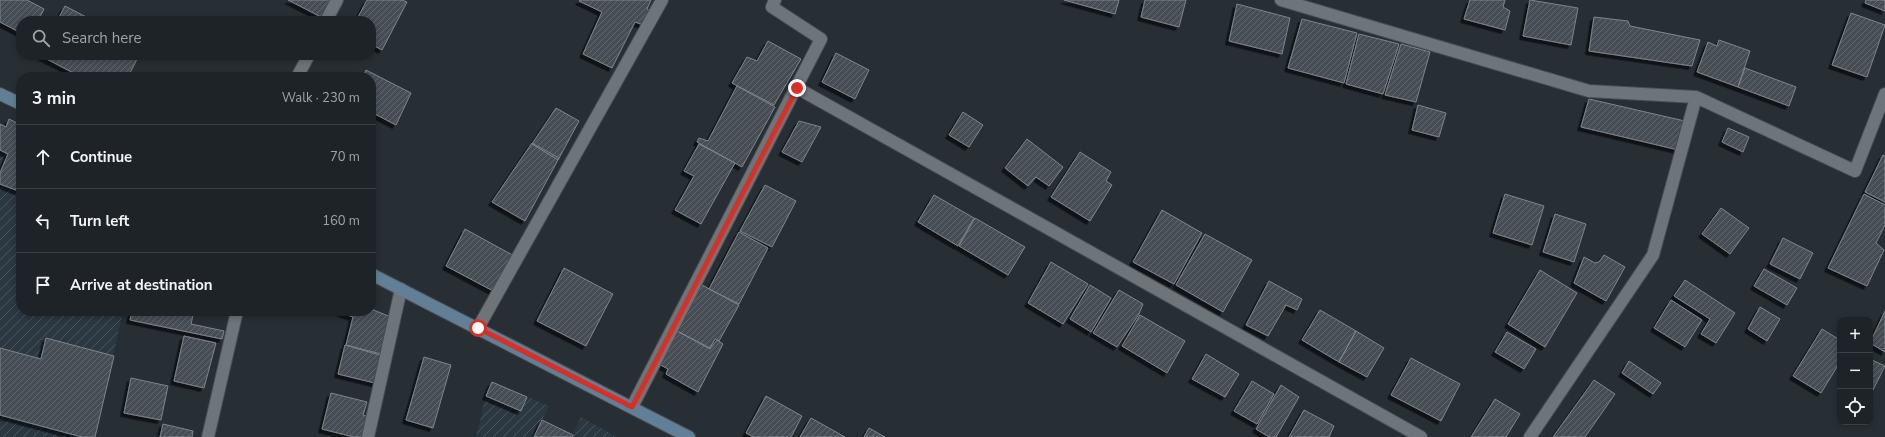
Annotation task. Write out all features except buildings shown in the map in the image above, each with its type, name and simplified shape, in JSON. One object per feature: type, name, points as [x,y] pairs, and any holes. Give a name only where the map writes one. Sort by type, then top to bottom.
[{"type":"street","points":[[329,16],[337,0]]},
{"type":"street","points":[[478,328],[662,0]]},
{"type":"street","points":[[632,407],[821,39],[772,7],[775,0]]},
{"type":"street","points":[[1281,0],[1588,91],[1696,97],[1855,171],[1885,94]]},
{"type":"street","points":[[300,72],[306,60]]},
{"type":"street","points":[[797,88],[1421,437]]},
{"type":"street","points":[[0,94],[16,102]]},
{"type":"street","points":[[1530,437],[1653,255],[1696,97]]},
{"type":"street","points":[[376,276],[689,437]]},
{"type":"street","points":[[368,437],[401,289]]},
{"type":"street","points":[[208,437],[236,316]]},
{"type":"shaded area","points":[[9,119],[16,122],[16,316],[122,316],[95,437],[0,437],[0,124],[6,127]]},
{"type":"shaded area","points":[[492,382],[549,406],[542,420],[573,434],[581,417],[617,437],[476,437],[486,396]]},
{"type":"route","points":[[478,328],[632,407],[797,88]]}]
